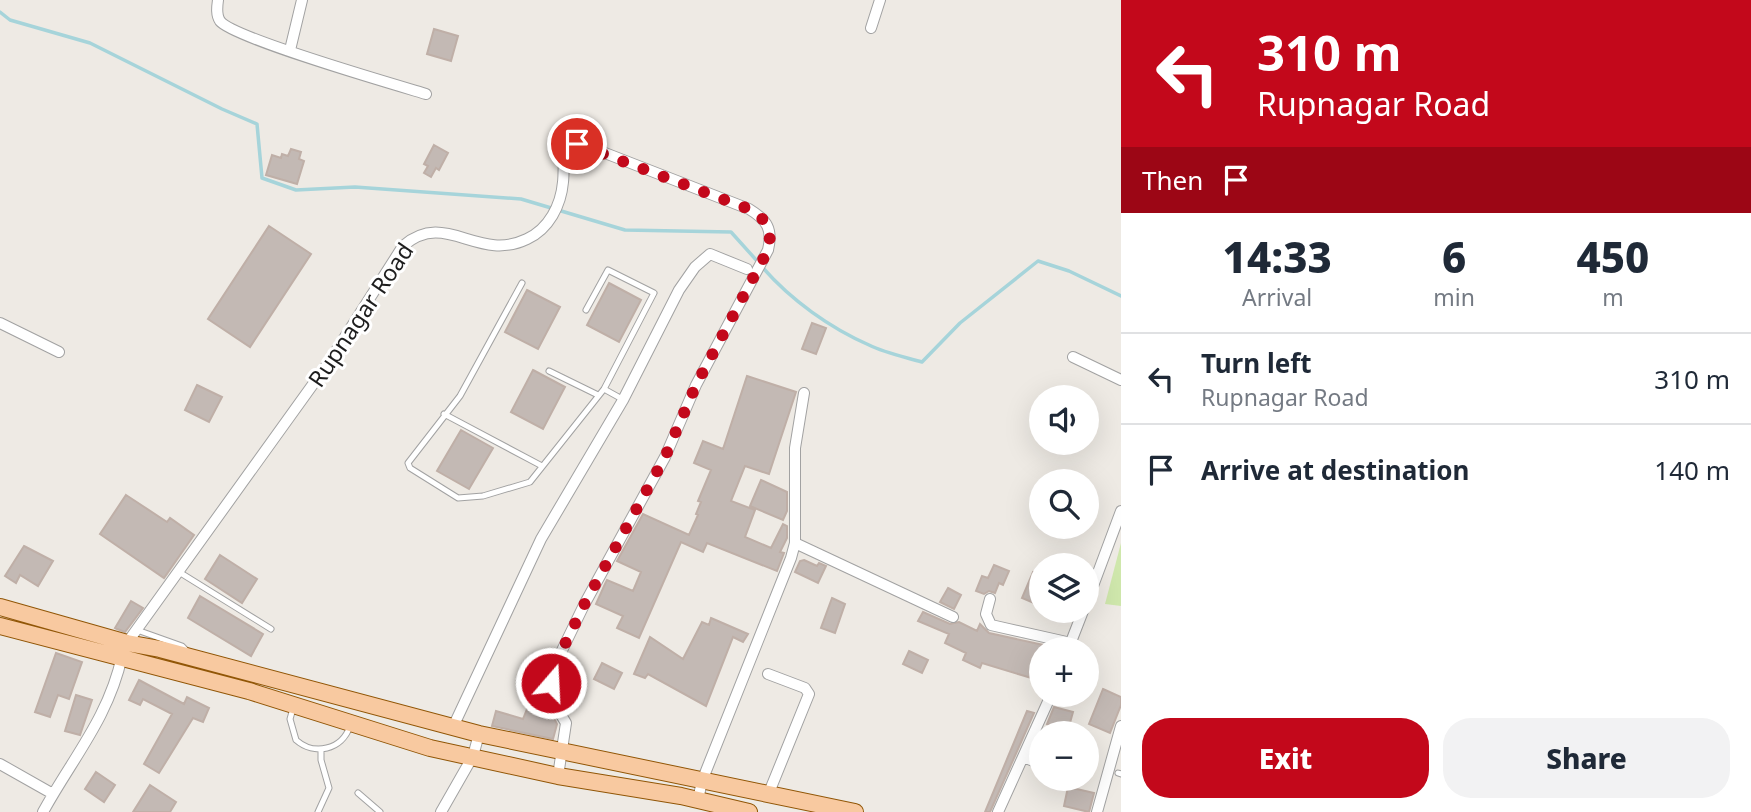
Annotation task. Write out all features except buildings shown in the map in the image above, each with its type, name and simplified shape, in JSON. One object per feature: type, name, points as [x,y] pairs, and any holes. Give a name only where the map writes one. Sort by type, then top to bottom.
[{"type":"main road","points":[[0,607],[480,734],[855,812]]},
{"type":"main road","points":[[0,626],[128,643],[249,691],[430,748],[558,776],[698,800],[749,812]]},
{"type":"street","points":[[218,0],[217,12],[220,21],[228,27],[426,94]]},
{"type":"street","points":[[290,50],[302,0]]},
{"type":"street","points":[[871,28],[880,0]]},
{"type":"street","name":"Rupnagar Road","points":[[128,643],[329,362],[403,246],[414,236],[427,232],[441,232],[482,245],[505,246],[528,239],[543,227],[557,207],[562,192],[565,155],[577,144],[587,146],[749,209],[761,216],[771,238],[764,258],[752,270],[696,385],[665,457],[584,605],[553,669],[551,683],[555,705],[566,723],[558,776]]},
{"type":"street","points":[[453,727],[541,539],[623,400],[680,290],[695,267],[710,254],[752,270]]},
{"type":"street","points":[[0,323],[59,352]]},
{"type":"street","points":[[1073,357],[1121,380]]},
{"type":"street","points":[[698,800],[702,781],[795,543],[795,448],[804,393]]},
{"type":"street","points":[[1099,570],[1121,511]]},
{"type":"street","points":[[795,543],[953,617]]},
{"type":"street","points":[[990,599],[986,614],[991,625],[1036,637]]},
{"type":"street","points":[[43,812],[99,721],[116,684],[128,643]]},
{"type":"street","points":[[768,674],[805,688],[809,694],[768,794]]},
{"type":"street","points":[[998,812],[1046,707]]},
{"type":"street","points":[[1097,812],[1121,726]]},
{"type":"street","points":[[441,812],[473,756],[480,734]]},
{"type":"street","points":[[1023,757],[1029,759]]},
{"type":"street","points":[[0,764],[53,794]]},
{"type":"lane","points":[[522,283],[460,396],[408,463],[410,468],[458,498],[483,496],[530,482],[604,389],[654,293],[608,270],[586,310]]},
{"type":"lane","points":[[549,372],[598,395]]},
{"type":"lane","points":[[604,389],[623,400]]},
{"type":"lane","points":[[444,414],[542,466]]},
{"type":"lane","points":[[179,572],[271,629]]},
{"type":"lane","points":[[292,712],[290,719],[296,740],[312,750],[321,750],[341,741],[348,734],[351,723]]},
{"type":"lane","points":[[318,812],[329,788],[321,750]]},
{"type":"lane","points":[[358,793],[380,812]]},
{"type":"green space","points":[[1121,543],[1121,606],[1105,604]]},
{"type":"waterway","points":[[0,12],[10,20],[90,43],[257,124],[262,178],[296,190],[355,187],[521,199],[625,230],[731,232],[758,262]]},
{"type":"waterway","points":[[763,268],[799,302],[840,330],[882,350],[922,362],[960,323],[1038,261],[1069,271],[1121,296]]},
{"type":"route","points":[[551,683],[553,669],[584,605],[665,457],[696,385],[768,250],[771,238],[761,216],[749,209],[577,144]]}]
